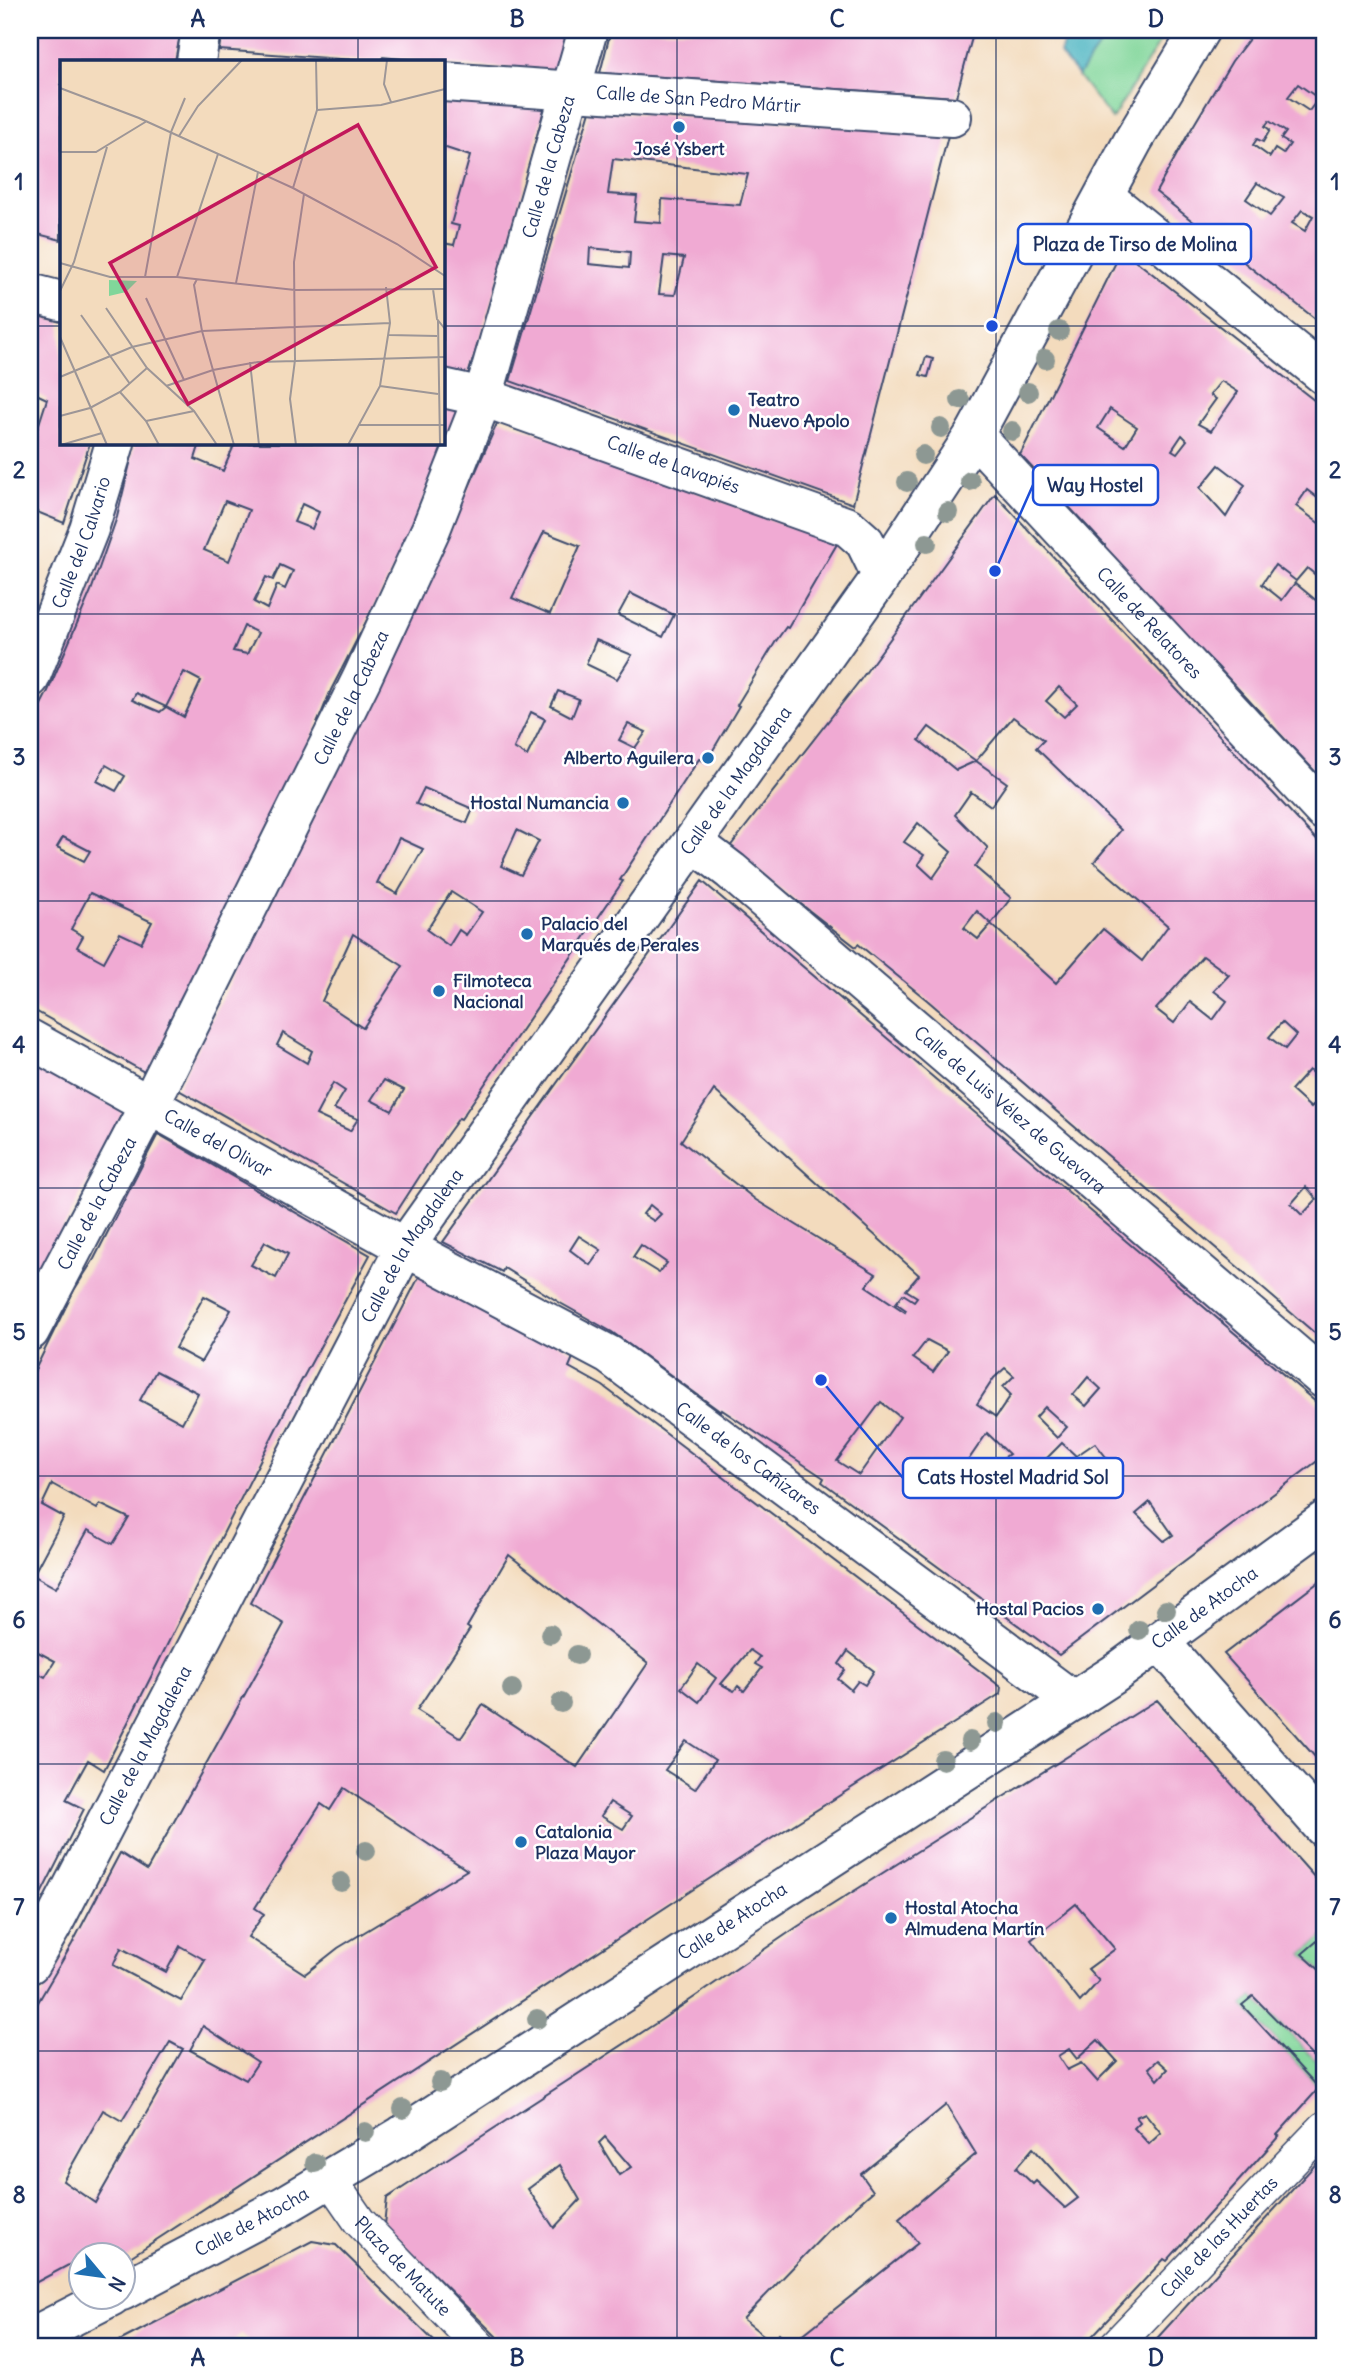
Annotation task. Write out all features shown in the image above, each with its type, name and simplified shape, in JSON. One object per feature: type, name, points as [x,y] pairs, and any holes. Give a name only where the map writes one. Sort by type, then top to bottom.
[{"type":"street","points":[[196,60],[201,30]]},
{"type":"street","name":"Calle de la Cabeza","points":[[30,1331],[149,1106],[362,678],[431,529],[483,397],[588,30]]},
{"type":"street","name":"Calle de la Magdalena","points":[[30,1964],[41,1922],[405,1247],[879,578],[974,435],[1133,141],[1200,30]]},
{"type":"street","name":"Calle de San Pedro Mártir","points":[[444,82],[952,117]]},
{"type":"street","points":[[1105,197],[1324,375]]},
{"type":"street","points":[[30,293],[60,301]]},
{"type":"street","name":"Calle de Lavapiés","points":[[444,388],[483,397],[849,527],[865,542],[879,578]]},
{"type":"street","name":"Calle de Relatores","points":[[974,435],[1324,811]]},
{"type":"street","name":"Calle del Calvario","points":[[30,678],[41,619],[89,529],[115,444]]},
{"type":"street","name":"Calle de Luis Vélez de Guevara","points":[[693,842],[742,880],[1324,1379]]},
{"type":"street","name":"Calle del Olivar","points":[[30,1039],[405,1247]]},
{"type":"street","name":"Calle de los Cañizares","points":[[405,1247],[609,1355],[1073,1701]]},
{"type":"street","name":"Calle de Atocha","points":[[136,2283],[330,2179],[571,2027],[1073,1701],[1160,1642],[1324,1521]]},
{"type":"street","points":[[1160,1642],[1324,1828]]},
{"type":"street","name":"Calle de las Huertas","points":[[1114,2347],[1324,2128]]},
{"type":"street","name":"Plaza de Matute","points":[[330,2179],[359,2221],[480,2347]]},
{"type":"street","points":[[30,2339],[87,2310]]},
{"type":"green space","points":[[1110,30],[1167,30],[1112,119],[1078,76]]},
{"type":"green space","points":[[1324,1935],[1324,1974],[1302,1954]]},
{"type":"green space","points":[[1253,1996],[1319,2063],[1324,2058],[1324,2082],[1319,2088],[1242,2005]]},
{"type":"water","points":[[1067,30],[1110,30],[1078,76],[1060,54]]},
{"type":"building","points":[[30,30],[181,30],[175,60],[60,60],[60,240],[30,232]]},
{"type":"building","points":[[222,30],[570,30],[561,71],[471,66],[444,63],[444,60],[383,57],[382,60],[354,60],[219,50]]},
{"type":"building","points":[[611,30],[834,30],[882,35],[887,30],[974,30],[956,97],[600,73]]},
{"type":"building","points":[[1256,30],[1324,30],[1324,326],[1156,192],[1232,61]],"holes":[[[1298,84],[1315,96],[1315,103],[1309,111],[1288,97]],[[1269,121],[1286,132],[1281,139],[1290,144],[1283,154],[1275,149],[1270,157],[1253,145],[1257,139],[1263,142],[1270,130],[1265,126]],[[1257,183],[1284,198],[1270,216],[1246,199]],[[1302,210],[1313,216],[1305,231],[1292,223]]]},
{"type":"building","points":[[444,100],[546,102],[501,271],[467,378],[444,372],[444,243],[454,245],[459,226],[451,224],[470,156],[444,147]]},
{"type":"building","points":[[590,111],[949,132],[853,504],[510,381]],"holes":[[[613,159],[748,174],[740,205],[662,199],[661,223],[634,221],[637,196],[608,194]],[[590,248],[630,252],[629,268],[589,264]],[[664,256],[684,258],[675,295],[659,294]]]},
{"type":"building","points":[[1122,250],[1324,408],[1324,503],[1307,490],[1296,506],[1324,527],[1324,582],[1307,568],[1296,581],[1275,565],[1262,584],[1282,600],[1295,583],[1324,607],[1324,781],[1217,666],[1102,549],[1105,545],[1020,455]],"holes":[[[1221,381],[1238,392],[1211,431],[1198,424],[1216,399],[1210,395]],[[1110,409],[1137,427],[1125,446],[1098,428]],[[1182,435],[1187,440],[1177,453],[1172,450]],[[1219,465],[1245,485],[1226,517],[1200,488]]]},
{"type":"building","points":[[30,314],[60,322],[60,444],[90,444],[64,523],[30,509],[30,424],[38,427],[47,399],[30,391]]},
{"type":"building","points":[[926,357],[933,359],[928,377],[920,375]]},
{"type":"building","points":[[444,405],[460,409],[405,546],[331,690],[299,768],[178,1003],[183,1006],[148,1074],[30,1008],[30,726],[91,591],[117,517],[135,444],[200,444],[195,459],[223,471],[235,444],[444,444]],"holes":[[[225,501],[249,510],[229,561],[204,550]],[[302,504],[319,512],[312,529],[294,522]],[[280,565],[293,571],[285,589],[277,585],[267,609],[254,602],[266,577],[273,580]],[[244,626],[258,633],[247,654],[233,651]],[[184,672],[201,681],[184,717],[166,707]],[[136,693],[166,707],[160,712],[132,700]],[[106,765],[125,776],[116,791],[97,781]],[[63,837],[90,851],[84,861],[57,847]],[[90,893],[152,922],[141,943],[120,933],[104,962],[77,947],[83,936],[71,929]]]},
{"type":"building","points":[[499,419],[837,544],[788,628],[786,627],[776,641],[737,705],[739,706],[706,762],[699,759],[620,880],[623,881],[461,1119],[459,1118],[443,1140],[396,1213],[177,1089],[400,643]],"holes":[[[544,532],[580,546],[550,614],[512,598]],[[630,593],[674,615],[663,637],[618,615]],[[596,640],[632,655],[617,679],[586,664]],[[558,691],[579,699],[572,717],[551,706]],[[531,712],[545,719],[527,756],[514,748]],[[628,724],[646,732],[635,748],[619,740]],[[424,788],[473,809],[467,823],[416,804]],[[517,830],[539,841],[521,875],[501,866]],[[399,838],[423,849],[397,894],[377,883]],[[451,892],[482,912],[466,935],[459,930],[449,946],[427,930]],[[353,934],[403,966],[363,1028],[322,1001]],[[283,1033],[312,1051],[307,1063],[277,1045]],[[384,1080],[404,1090],[392,1111],[371,1100]],[[333,1083],[345,1091],[334,1109],[358,1119],[350,1131],[316,1115]]]},
{"type":"building","points":[[995,494],[1324,848],[1324,1083],[1309,1070],[1291,1090],[1311,1108],[1324,1095],[1324,1341],[927,1000],[858,944],[856,947],[729,848],[861,679]],"holes":[[[1059,687],[1077,704],[1064,717],[1046,701]],[[1013,717],[1044,740],[1036,748],[1121,830],[1094,862],[1168,926],[1142,961],[1103,929],[1056,983],[991,924],[1011,898],[975,867],[988,848],[955,815],[971,792],[991,806],[1007,783],[976,761]],[[929,727],[976,761],[956,770],[919,740]],[[918,823],[951,852],[933,878],[918,864],[924,855],[904,842]],[[977,911],[991,924],[978,939],[964,928]],[[1203,956],[1229,975],[1214,991],[1227,1001],[1213,1020],[1190,1002],[1174,1023],[1156,1009]],[[1282,1022],[1296,1035],[1285,1049],[1269,1037]],[[1306,1187],[1317,1199],[1302,1215],[1291,1204]]]},
{"type":"building","points":[[702,881],[1324,1409],[1324,1456],[1059,1655],[822,1482],[824,1478],[722,1410],[721,1412],[612,1332],[504,1268],[502,1272],[443,1242]],"holes":[[[714,1090],[919,1275],[906,1290],[917,1297],[914,1301],[903,1294],[896,1303],[906,1310],[905,1312],[866,1286],[876,1274],[756,1200],[681,1141]],[[650,1205],[661,1214],[654,1221],[643,1214]],[[579,1236],[601,1250],[590,1265],[570,1250]],[[641,1245],[667,1263],[659,1273],[633,1257]],[[927,1340],[948,1351],[933,1372],[913,1358]],[[1005,1368],[1014,1376],[1003,1387],[1011,1395],[996,1417],[977,1404],[994,1378]],[[1088,1377],[1101,1389],[1086,1406],[1073,1395]],[[881,1402],[900,1417],[859,1475],[837,1461]],[[1045,1407],[1067,1427],[1057,1438],[1036,1417]],[[987,1433],[1009,1454],[962,1486],[954,1481]],[[1062,1443],[1076,1456],[1047,1476],[1038,1467]],[[1095,1443],[1117,1471],[1102,1481],[1076,1456]],[[1150,1502],[1173,1535],[1164,1541],[1136,1514]]]},
{"type":"building","points":[[30,1060],[123,1112],[30,1293]]},
{"type":"building","points":[[158,1134],[370,1255],[286,1409],[104,1770],[88,1760],[66,1800],[84,1809],[38,1900],[30,1896],[30,1669],[30,1478],[33,1473],[30,1472],[30,1380],[74,1290],[94,1259]],"holes":[[[265,1242],[288,1254],[276,1278],[251,1265]],[[204,1296],[231,1310],[201,1362],[175,1348]],[[156,1371],[198,1393],[182,1423],[140,1400]],[[52,1484],[97,1509],[100,1504],[129,1518],[113,1544],[88,1530],[56,1588],[33,1575],[64,1517],[42,1505]],[[38,1652],[55,1661],[45,1677],[30,1669]]]},
{"type":"building","points":[[422,1271],[575,1353],[569,1367],[603,1386],[1001,1687],[1000,1694],[755,1849],[136,2253],[136,2240],[66,2240],[66,2266],[30,2284],[30,2016],[120,1853],[147,1870],[284,1624],[250,1603]],"holes":[[[509,1555],[648,1663],[577,1767],[483,1705],[461,1738],[417,1710],[470,1629],[467,1627]],[[750,1650],[760,1657],[755,1664],[762,1668],[744,1691],[738,1686],[734,1691],[721,1684]],[[848,1651],[874,1671],[865,1685],[858,1681],[851,1690],[838,1679],[845,1670],[839,1664]],[[698,1664],[716,1678],[699,1702],[681,1688]],[[686,1741],[715,1760],[695,1789],[665,1770]],[[344,1788],[467,1870],[338,1948],[305,1974],[248,1937],[264,1914],[255,1908],[321,1804],[330,1810]],[[610,1802],[632,1816],[623,1829],[601,1816]],[[180,1946],[205,1960],[181,2001],[113,1965],[121,1948],[166,1972]],[[203,2026],[258,2062],[246,2080],[190,2050]],[[170,2042],[183,2049],[95,2203],[63,2181],[103,2110],[122,2121]]]},
{"type":"building","points":[[1324,1578],[1324,1767],[1224,1654]]},
{"type":"building","points":[[1157,1700],[1324,1888],[1324,1935],[1302,1954],[1324,1974],[1324,2058],[1319,2063],[1253,1996],[1242,2005],[1319,2088],[1167,2261],[1164,2259],[1082,2347],[795,2347],[791,2344],[918,2243],[899,2219],[976,2154],[946,2105],[861,2174],[873,2191],[829,2230],[743,2319],[772,2342],[779,2333],[792,2347],[507,2347],[384,2225],[387,2198],[661,2020],[797,1927]],"holes":[[[1076,1904],[1115,1949],[1088,1969],[1099,1981],[1080,2002],[1031,1940]],[[1098,2040],[1117,2061],[1097,2081],[1081,2063],[1067,2070],[1058,2056],[1069,2049],[1077,2059]],[[1158,2060],[1168,2069],[1158,2080],[1149,2068]],[[1145,2113],[1161,2133],[1149,2144],[1134,2128],[1140,2122],[1136,2117]],[[605,2137],[631,2167],[619,2175],[599,2143]],[[1033,2148],[1078,2198],[1065,2208],[1036,2181],[1033,2184],[1016,2168]],[[560,2165],[580,2200],[554,2228],[528,2189]]]},
{"type":"building","points":[[1324,2155],[1324,2347],[1149,2347]]},
{"type":"building","points":[[312,2241],[336,2245],[440,2347],[254,2347],[242,2334],[230,2344],[232,2347],[108,2347]]},
{"type":"place","name":"José Ysbert","points":[[679,127]]},
{"type":"place","name":"Plaza de Tirso de Molina","points":[[992,326]]},
{"type":"place","name":"Teatro Nuevo Apolo","points":[[734,410]]},
{"type":"place","name":"Way Hostel","points":[[995,571]]},
{"type":"place","name":"Alberto Aguilera","points":[[708,758]]},
{"type":"place","name":"Hostal Numancia","points":[[623,803]]},
{"type":"place","name":"Palacio del Marqués de Perales","points":[[527,934]]},
{"type":"place","name":"Filmoteca Nacional","points":[[439,991]]},
{"type":"place","name":"Cats Hostel Madrid Sol","points":[[821,1380]]},
{"type":"place","name":"Hostal Pacios","points":[[1098,1609]]},
{"type":"place","name":"Catalonia Plaza Mayor","points":[[521,1842]]},
{"type":"place","name":"Hostal Atocha Almudena Martín","points":[[891,1918]]}]
